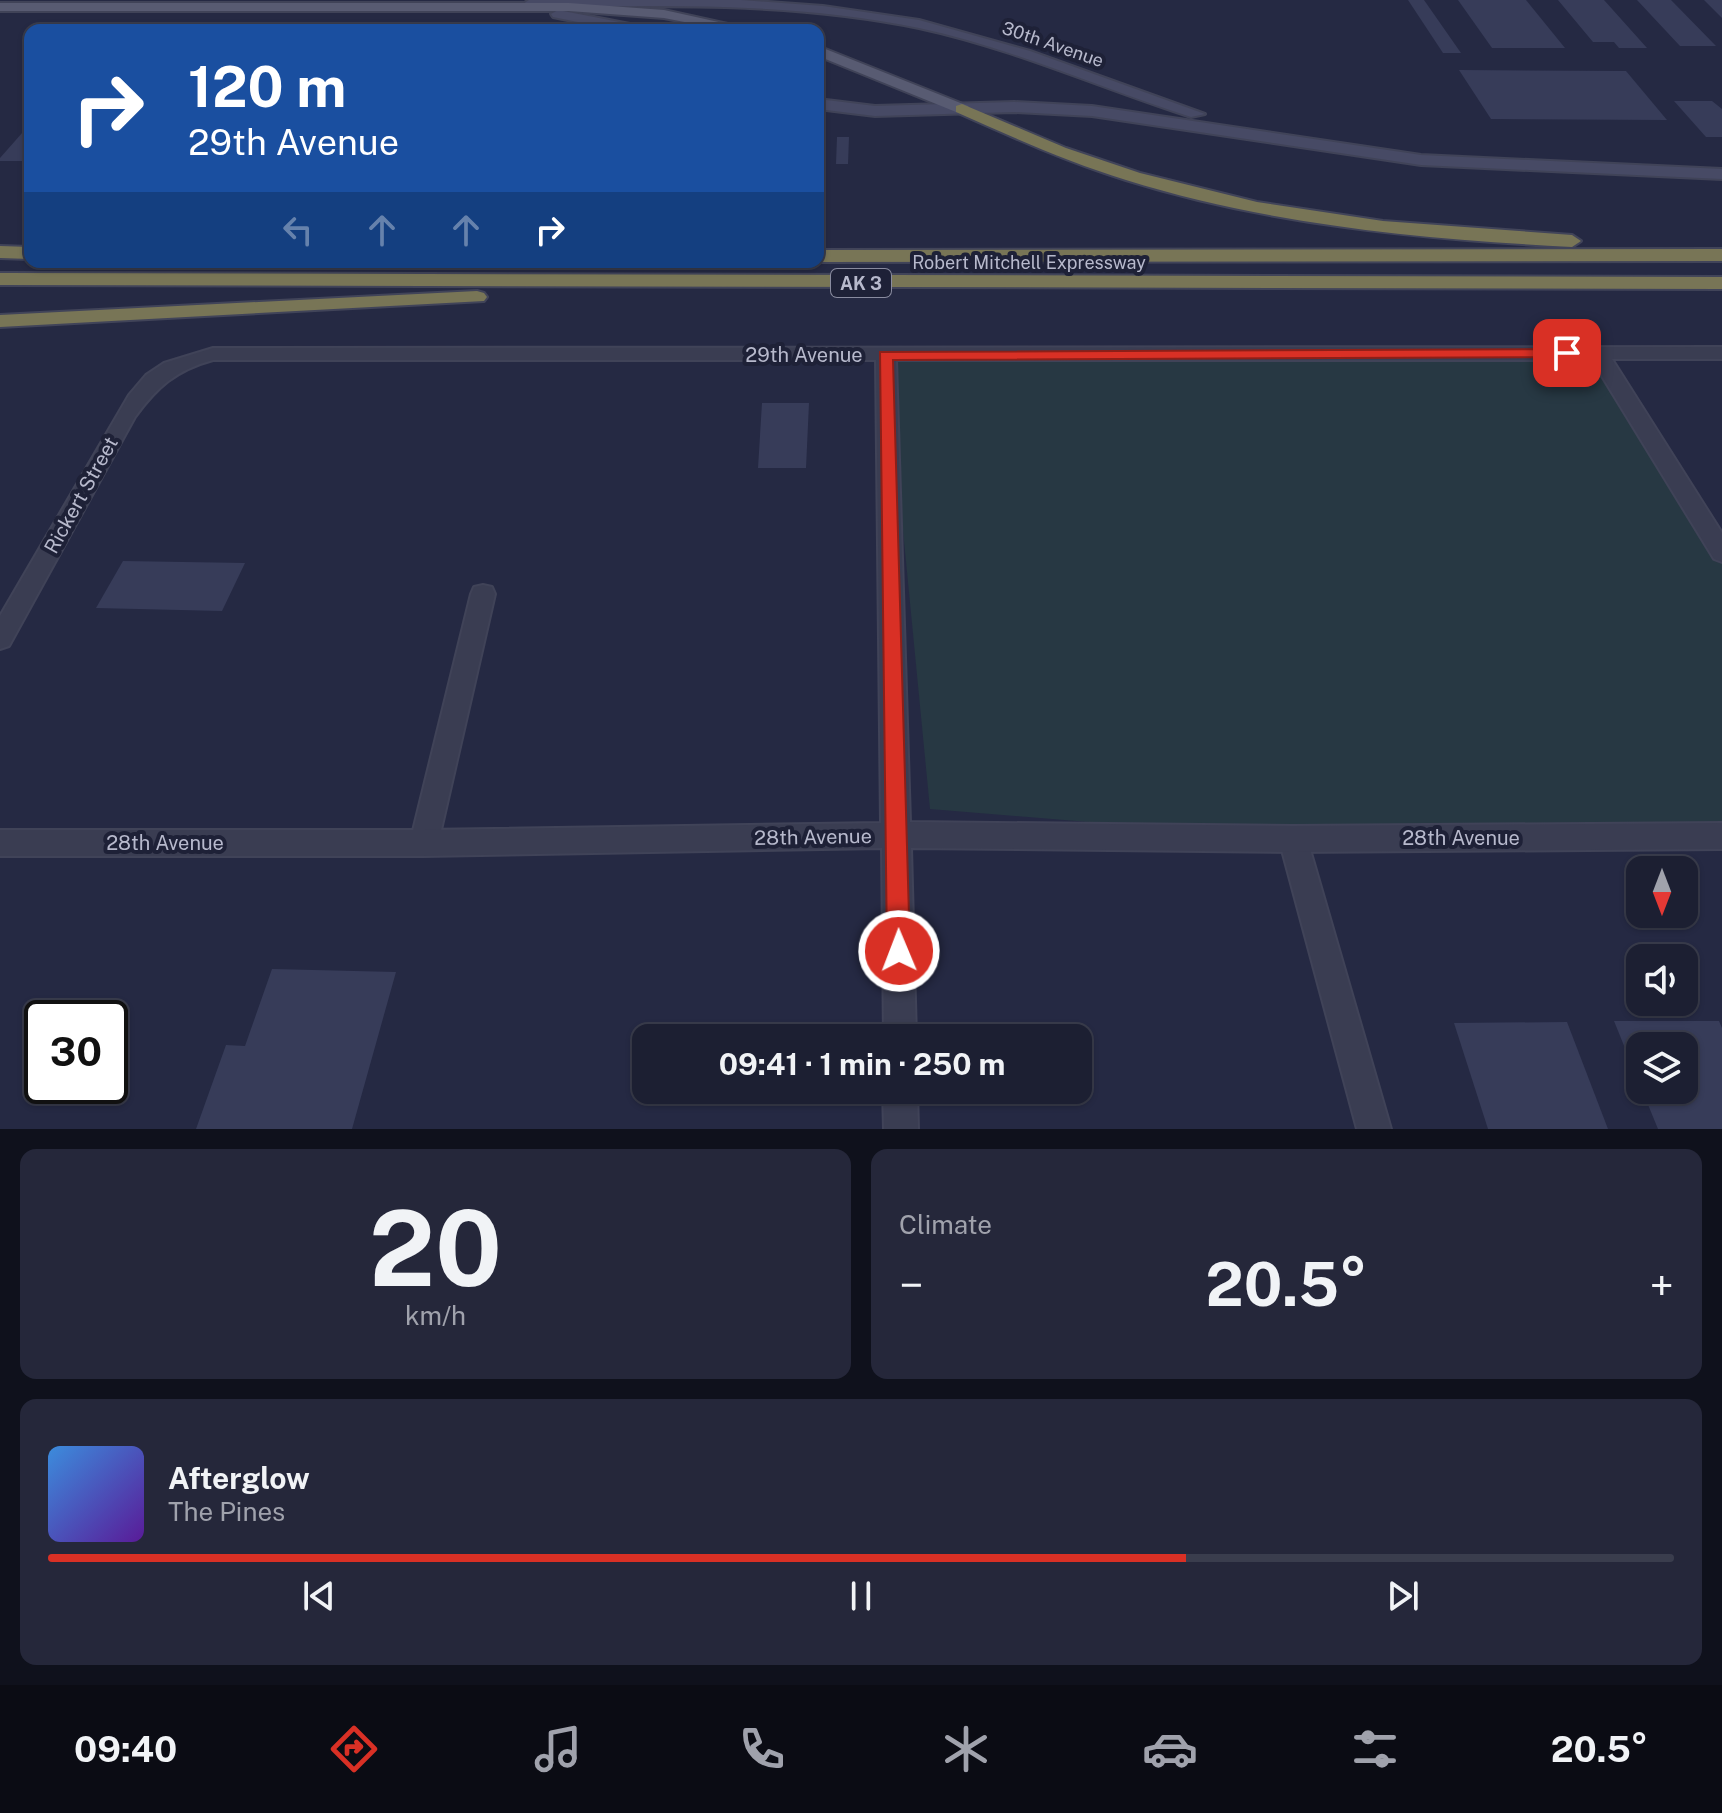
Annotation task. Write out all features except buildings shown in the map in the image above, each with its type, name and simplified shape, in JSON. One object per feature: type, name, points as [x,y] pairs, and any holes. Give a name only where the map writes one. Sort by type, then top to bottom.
[{"type":"highway","points":[[962,109],[1074,157],[1153,181],[1325,218],[1514,238],[1722,246]]},
{"type":"highway","points":[[0,252],[24,253]]},
{"type":"highway","name":"Robert Mitchell Expressway","points":[[824,256],[1722,255]]},
{"type":"highway","name":"Robert Mitchell Expressway","points":[[0,279],[985,284],[1722,283]]},
{"type":"highway","points":[[0,321],[506,296],[985,284]]},
{"type":"main road","name":"30th Avenue","points":[[0,7],[705,1],[878,15],[963,34],[1153,100],[1280,139]]},
{"type":"main road","name":"30th Avenue","points":[[472,5],[563,15],[609,24]]},
{"type":"main road","points":[[472,5],[621,10],[710,24]]},
{"type":"main road","points":[[824,53],[962,109]]},
{"type":"main road","name":"30th Avenue","points":[[824,105],[875,111],[1092,111],[1453,162],[1722,174]]},
{"type":"street","name":"29th Avenue","points":[[175,363],[213,354],[264,352],[886,355],[1722,353]]},
{"type":"street","points":[[1598,353],[1722,553]]},
{"type":"street","points":[[886,355],[900,1024]]},
{"type":"street","name":"Rickert Street","points":[[0,639],[126,414],[149,383],[175,363]]},
{"type":"street","points":[[424,843],[483,594]]},
{"type":"street","name":"28th Avenue","points":[[0,843],[424,843],[897,835],[1293,839],[1722,836]]},
{"type":"street","points":[[1293,839],[1374,1129]]},
{"type":"street","points":[[900,1104],[901,1129]]},
{"type":"shaded area","points":[[1598,353],[1722,553],[1722,836],[1293,839],[930,809],[886,355]]},
{"type":"route","points":[[899,951],[886,355],[1567,353]]}]
